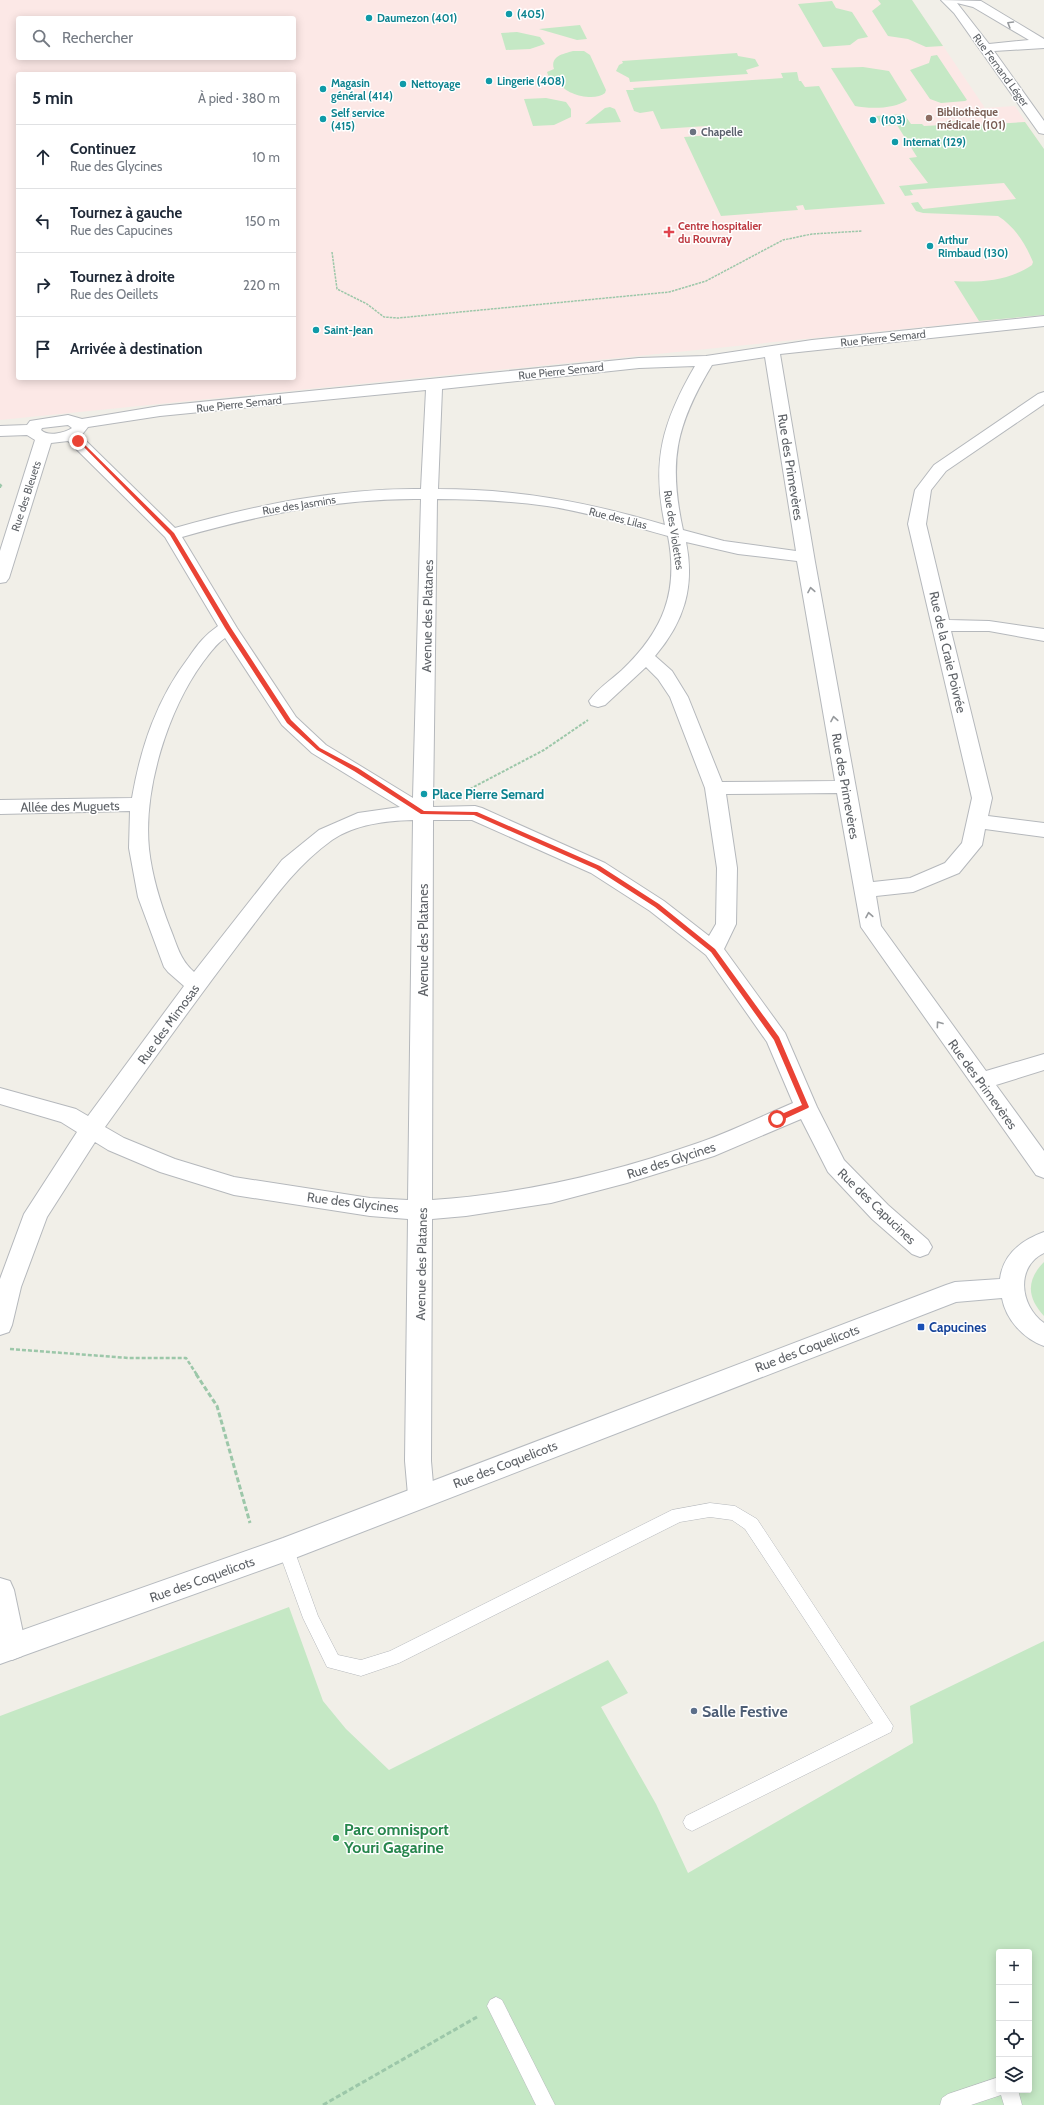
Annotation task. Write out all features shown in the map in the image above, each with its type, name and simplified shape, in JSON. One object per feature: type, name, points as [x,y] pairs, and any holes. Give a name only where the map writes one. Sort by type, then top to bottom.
[{"type":"street","name":"Rue Fernand Léger","points":[[947,0],[958,3],[985,48],[1044,130]]},
{"type":"street","points":[[958,3],[977,4],[1044,44]]},
{"type":"street","points":[[985,48],[1044,44]]},
{"type":"street","points":[[1041,322],[1044,336]]},
{"type":"street","name":"Rue Pierre Semard","points":[[38,434],[36,424],[43,422],[68,420],[76,421],[75,429],[160,412],[638,363],[706,361],[812,345],[1041,322]]},
{"type":"street","name":"Rue des Primevères","points":[[772,352],[806,557],[871,927],[980,1081],[1044,1168]]},
{"type":"street","name":"Rue des Violettes","points":[[598,701],[646,658],[667,625],[678,593],[681,570],[666,485],[668,457],[673,434],[685,400],[706,361]]},
{"type":"street","name":"Avenue des Platanes","points":[[421,1495],[418,1461],[423,813],[429,494],[434,385]]},
{"type":"street","name":"Rue de la Craie Poivrée","points":[[864,890],[913,885],[952,868],[972,845],[982,798],[917,524],[923,490],[940,468],[1044,397]]},
{"type":"street","points":[[75,429],[172,534],[228,628],[289,721],[318,749],[356,770],[423,813]]},
{"type":"street","points":[[0,431],[38,434]]},
{"type":"street","name":"Rue des Bleuets","points":[[0,578],[38,434]]},
{"type":"street","name":"Rue des Lilas","points":[[429,494],[488,495],[547,501],[607,514],[696,540],[741,550],[806,557]]},
{"type":"street","name":"Rue des Jasmins","points":[[172,534],[227,519],[290,505],[339,499],[429,494]]},
{"type":"street","points":[[942,625],[989,626],[1044,635]]},
{"type":"street","points":[[196,984],[175,967],[148,897],[139,848],[141,804],[148,762],[162,719],[183,677],[212,638],[228,628]]},
{"type":"street","points":[[646,658],[665,676],[678,697],[696,736],[716,788],[727,876],[726,924],[713,950]]},
{"type":"street","points":[[716,788],[846,787]]},
{"type":"street","name":"Allée des Muguets","points":[[0,807],[141,804]]},
{"type":"street","name":"Rue des Capucines","points":[[423,813],[475,813],[598,868],[657,906],[713,950],[777,1039],[806,1107],[836,1166],[880,1212],[920,1247]]},
{"type":"street","name":"Rue des Mimosas","points":[[0,1325],[9,1287],[36,1214],[92,1128],[196,984],[289,865],[326,835],[365,818],[390,814],[423,813]]},
{"type":"street","points":[[977,822],[1044,830]]},
{"type":"street","points":[[980,1081],[1044,1062]]},
{"type":"street","name":"Rue des Glycines","points":[[0,1096],[68,1115],[92,1128],[116,1144],[168,1166],[234,1186],[370,1206],[421,1210],[466,1206],[551,1194],[627,1174],[706,1150],[806,1107]]},
{"type":"street","points":[[1044,1242],[1037,1244],[1022,1256],[1012,1272],[1011,1289],[1020,1314],[1038,1333],[1044,1336]]},
{"type":"street","name":"Rue des Coquelicots","points":[[6,1649],[286,1549],[421,1495],[955,1292],[992,1288],[1011,1289]]},
{"type":"street","points":[[0,1590],[6,1649]]},
{"type":"lane","points":[[286,1549],[311,1618],[333,1662],[361,1668],[393,1658],[678,1515],[710,1510],[735,1513],[750,1524],[885,1726],[692,1822]]},
{"type":"lane","points":[[496,2006],[546,2105]]},
{"type":"lane","points":[[949,2105],[955,2101],[996,2087]]},
{"type":"lane","points":[[1010,2093],[1013,2105]]},
{"type":"path","points":[[332,252],[337,289],[348,296],[364,301],[376,309],[384,317],[398,318],[669,292],[695,286],[717,276],[758,250],[784,239],[801,236],[862,231]]},
{"type":"path","points":[[0,484],[2,487],[0,487]]},
{"type":"path","points":[[464,792],[544,750],[603,710],[598,701]]},
{"type":"path","points":[[7,1348],[129,1358],[186,1358],[217,1406],[250,1523]]},
{"type":"path","points":[[323,2105],[496,2006]]},
{"type":"shaded area","name":"Centre hospitalier du Rouvray","points":[[0,0],[912,0],[985,108],[1015,106],[1044,149],[1044,315],[0,420]]},
{"type":"green space","points":[[878,0],[912,0],[943,46],[926,47],[908,39],[888,36],[872,11],[881,4]]},
{"type":"green space","points":[[832,1],[836,8],[852,12],[868,37],[858,39],[850,45],[823,47],[798,4]]},
{"type":"green space","points":[[580,25],[587,39],[577,40],[539,29]]},
{"type":"green space","points":[[517,32],[540,37],[545,44],[530,49],[506,50],[501,33]]},
{"type":"green space","points":[[573,51],[584,51],[590,55],[606,90],[605,93],[594,97],[581,96],[568,91],[560,83],[550,78],[547,72],[554,69],[553,65],[556,58]]},
{"type":"green space","points":[[737,53],[738,56],[755,59],[759,66],[746,70],[748,74],[630,82],[629,78],[616,71],[619,65],[623,63],[622,61]]},
{"type":"green space","points":[[937,55],[967,100],[941,103],[930,99],[910,70],[929,63],[931,56]]},
{"type":"green space","points":[[863,67],[889,71],[907,100],[896,105],[882,108],[855,106],[831,68]]},
{"type":"green space","points":[[797,72],[799,81],[801,81],[805,87],[819,86],[885,204],[805,210],[803,205],[796,206],[798,210],[721,216],[684,137],[711,135],[707,126],[661,129],[653,111],[640,113],[634,111],[626,90],[634,90],[633,88],[783,78],[781,73]]},
{"type":"green space","points":[[546,98],[566,102],[571,109],[571,117],[554,125],[533,126],[524,99]]},
{"type":"green space","points":[[610,107],[615,109],[621,122],[585,124],[605,108]]},
{"type":"green space","points":[[904,114],[911,124],[922,124],[924,126],[944,125],[943,122],[957,121],[961,126],[1025,122],[1044,149],[1044,315],[979,321],[954,281],[985,281],[1005,277],[1023,270],[1032,265],[1033,262],[1027,248],[1010,225],[998,216],[923,213],[916,211],[911,203],[918,202],[923,209],[1016,199],[1004,183],[910,190],[913,195],[905,196],[899,186],[928,183],[909,158],[917,157],[897,125],[882,126],[876,116]]},
{"type":"green space","points":[[1044,1262],[1044,1316],[1034,1302],[1031,1289],[1034,1276]]},
{"type":"green space","name":"Parc omnisport Youri Gagarine","points":[[289,1607],[323,1701],[346,1729],[389,1770],[608,1660],[628,1693],[601,1707],[656,1804],[688,1873],[913,1743],[910,1706],[1044,1641],[1044,2105],[0,2105],[0,1716]]},
{"type":"place","name":"(405)","points":[[509,14]]},
{"type":"place","name":"Daumezon (401)","points":[[369,18]]},
{"type":"place","name":"Lingerie (408)","points":[[489,81]]},
{"type":"place","name":"Nettoyage","points":[[403,84]]},
{"type":"place","name":"Magasin général (414)","points":[[323,89]]},
{"type":"place","name":"Bibliothèque médicale (101)","points":[[929,118]]},
{"type":"place","name":"Self service (415)","points":[[323,119]]},
{"type":"place","name":"(103)","points":[[873,120]]},
{"type":"place","name":"Chapelle","points":[[693,132]]},
{"type":"place","name":"Internat (129)","points":[[895,142]]},
{"type":"place","name":"Centre hospitalier du Rouvray","points":[[669,232]]},
{"type":"place","name":"Arthur Rimbaud (130)","points":[[930,246]]},
{"type":"place","name":"Saint-Jean","points":[[316,330]]},
{"type":"place","name":"Place Pierre Semard","points":[[424,794]]},
{"type":"place","name":"Capucines","points":[[921,1327]]},
{"type":"place","name":"Salle Festive","points":[[694,1711]]},
{"type":"place","name":"Parc omnisport Youri Gagarine","points":[[336,1838]]},
{"type":"route","points":[[78,441],[172,534],[228,628],[289,721],[318,749],[356,770],[423,813],[475,813],[598,868],[657,906],[713,950],[777,1039],[806,1107],[777,1119]]}]
